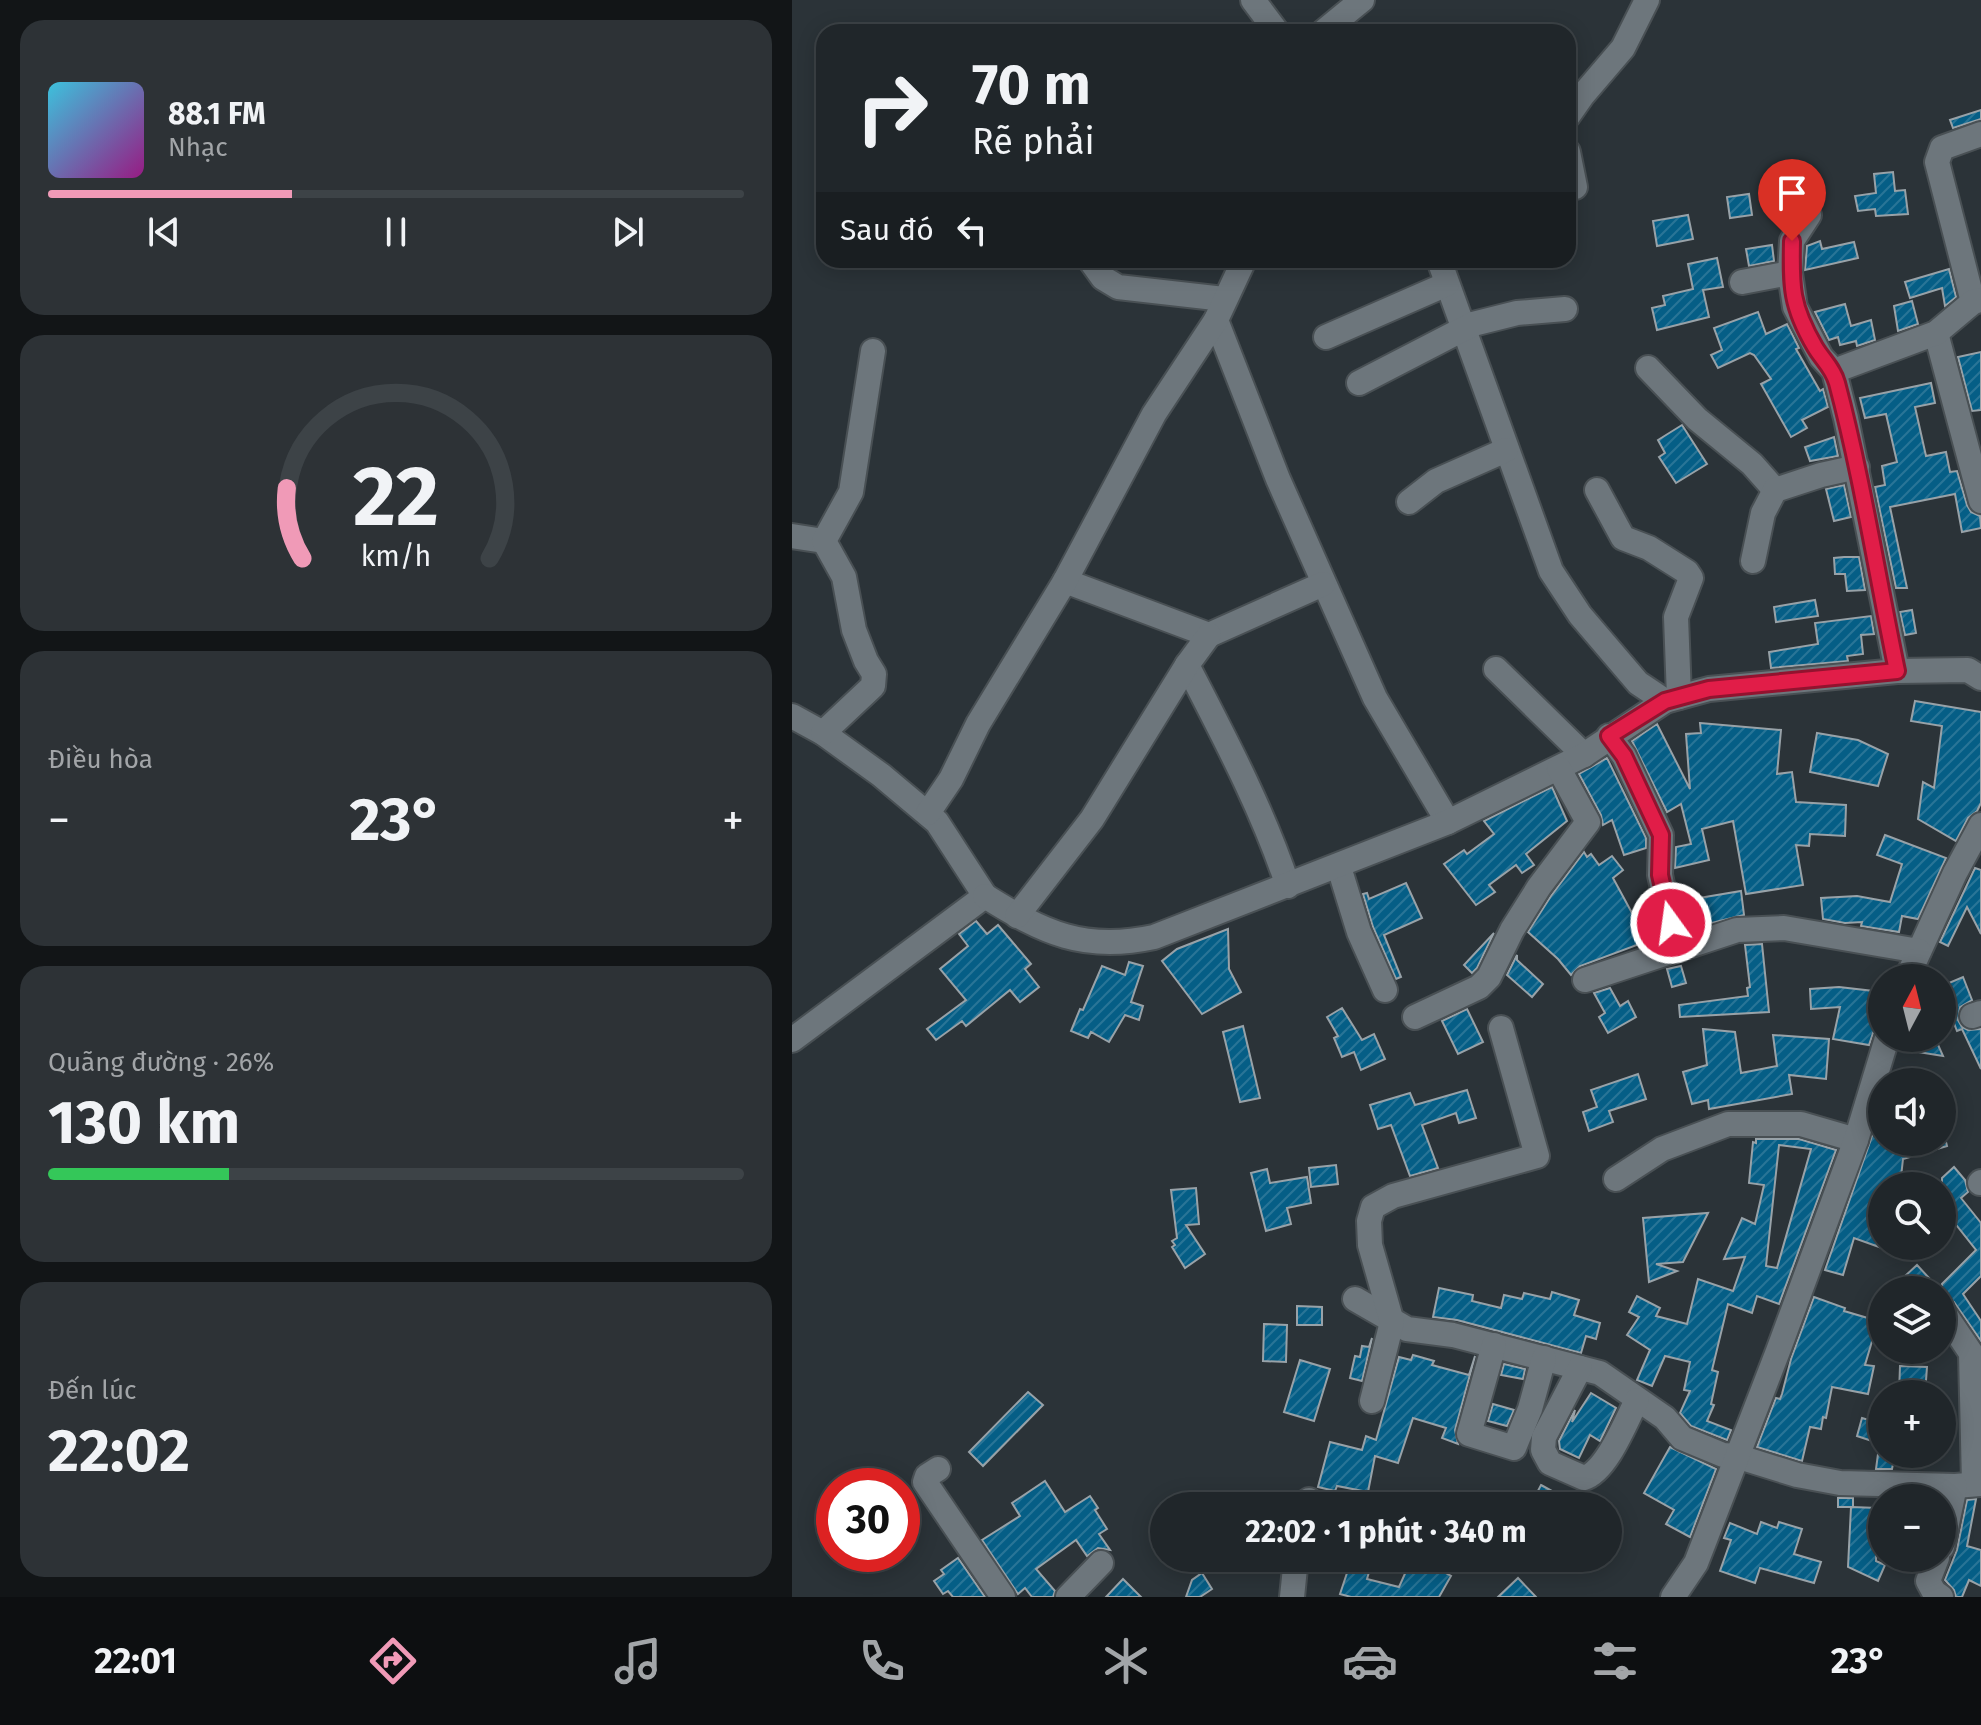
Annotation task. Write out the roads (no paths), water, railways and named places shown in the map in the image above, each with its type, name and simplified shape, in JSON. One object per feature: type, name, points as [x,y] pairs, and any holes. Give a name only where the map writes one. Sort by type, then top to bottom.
[{"type":"street","points":[[1253,0],[1271,24]]},
{"type":"street","points":[[1333,24],[1362,0]]},
{"type":"street","points":[[1576,105],[1623,48],[1647,0]]},
{"type":"street","points":[[1834,371],[1936,333],[1977,301],[1937,162],[1942,148],[1981,134]]},
{"type":"street","points":[[1809,215],[1792,241],[1790,273],[1795,307],[1821,357],[1834,371],[1857,467],[1897,671]]},
{"type":"street","points":[[1096,268],[1103,278],[1118,287],[1220,309]]},
{"type":"street","points":[[928,813],[951,779],[978,724],[1065,581],[1154,414],[1220,309],[1240,268]]},
{"type":"street","points":[[1442,268],[1551,571],[1580,615],[1638,683],[1672,699]]},
{"type":"street","points":[[1742,282],[1790,273]]},
{"type":"street","points":[[1326,337],[1447,284]]},
{"type":"street","points":[[1220,309],[1278,479],[1323,584],[1375,698],[1448,822]]},
{"type":"street","points":[[1359,383],[1463,329],[1517,313],[1565,309]]},
{"type":"street","points":[[1936,333],[1981,501]]},
{"type":"street","points":[[824,541],[851,492],[873,351]]},
{"type":"street","points":[[1648,368],[1697,419],[1752,464],[1775,490]]},
{"type":"street","points":[[1409,502],[1436,481],[1506,450]]},
{"type":"street","points":[[1753,561],[1763,513],[1775,490],[1857,467]]},
{"type":"street","points":[[1597,490],[1623,538],[1649,548],[1687,572],[1691,578],[1676,617],[1672,699]]},
{"type":"street","points":[[792,536],[824,541]]},
{"type":"street","points":[[823,733],[873,686],[874,674],[854,630],[844,577],[824,541]]},
{"type":"street","points":[[1065,581],[1209,635]]},
{"type":"street","points":[[1017,916],[1092,819],[1187,665],[1209,635],[1323,584]]},
{"type":"street","points":[[1187,665],[1239,764],[1271,835],[1288,886]]},
{"type":"street","points":[[1496,669],[1584,755]]},
{"type":"street","points":[[792,716],[823,733],[928,813],[985,896],[1017,916],[1052,932],[1088,942],[1125,943],[1154,937],[1448,822],[1559,769],[1672,699],[1709,689],[1897,671],[1968,670],[1981,678]]},
{"type":"street","points":[[1609,736],[1624,756],[1661,835],[1660,875],[1676,948]]},
{"type":"street","points":[[1415,1017],[1479,987],[1489,977],[1512,930],[1539,887],[1588,822],[1559,769]]},
{"type":"street","points":[[1913,964],[1981,825]]},
{"type":"street","points":[[1339,867],[1359,932],[1385,990]]},
{"type":"street","points":[[792,1040],[985,896]]},
{"type":"street","points":[[1585,980],[1737,930],[1784,928],[1919,951]]},
{"type":"street","points":[[1372,1401],[1392,1322],[1370,1245],[1369,1221],[1373,1207],[1393,1196],[1537,1156],[1501,1028]]},
{"type":"street","points":[[1673,1597],[1696,1563],[1856,1140],[1883,1052]]},
{"type":"street","points":[[1616,1179],[1662,1149],[1728,1124],[1801,1124],[1856,1140]]},
{"type":"street","points":[[1355,1299],[1407,1329],[1453,1335],[1600,1373],[1665,1418],[1682,1438],[1723,1455],[1818,1480],[1970,1484]]},
{"type":"street","points":[[1956,1331],[1971,1353],[1970,1484],[1956,1516]]},
{"type":"street","points":[[1494,1345],[1469,1434],[1514,1448],[1530,1409],[1544,1358]]},
{"type":"street","points":[[1580,1368],[1544,1437],[1543,1450],[1550,1463],[1584,1478],[1593,1475],[1615,1443],[1637,1400]]},
{"type":"street","points":[[938,1469],[927,1476],[925,1482],[1003,1597]]},
{"type":"street","points":[[1068,1597],[1101,1563]]},
{"type":"street","points":[[1292,1597],[1295,1572]]},
{"type":"street","points":[[1932,1572],[1928,1581],[1941,1597]]}]
